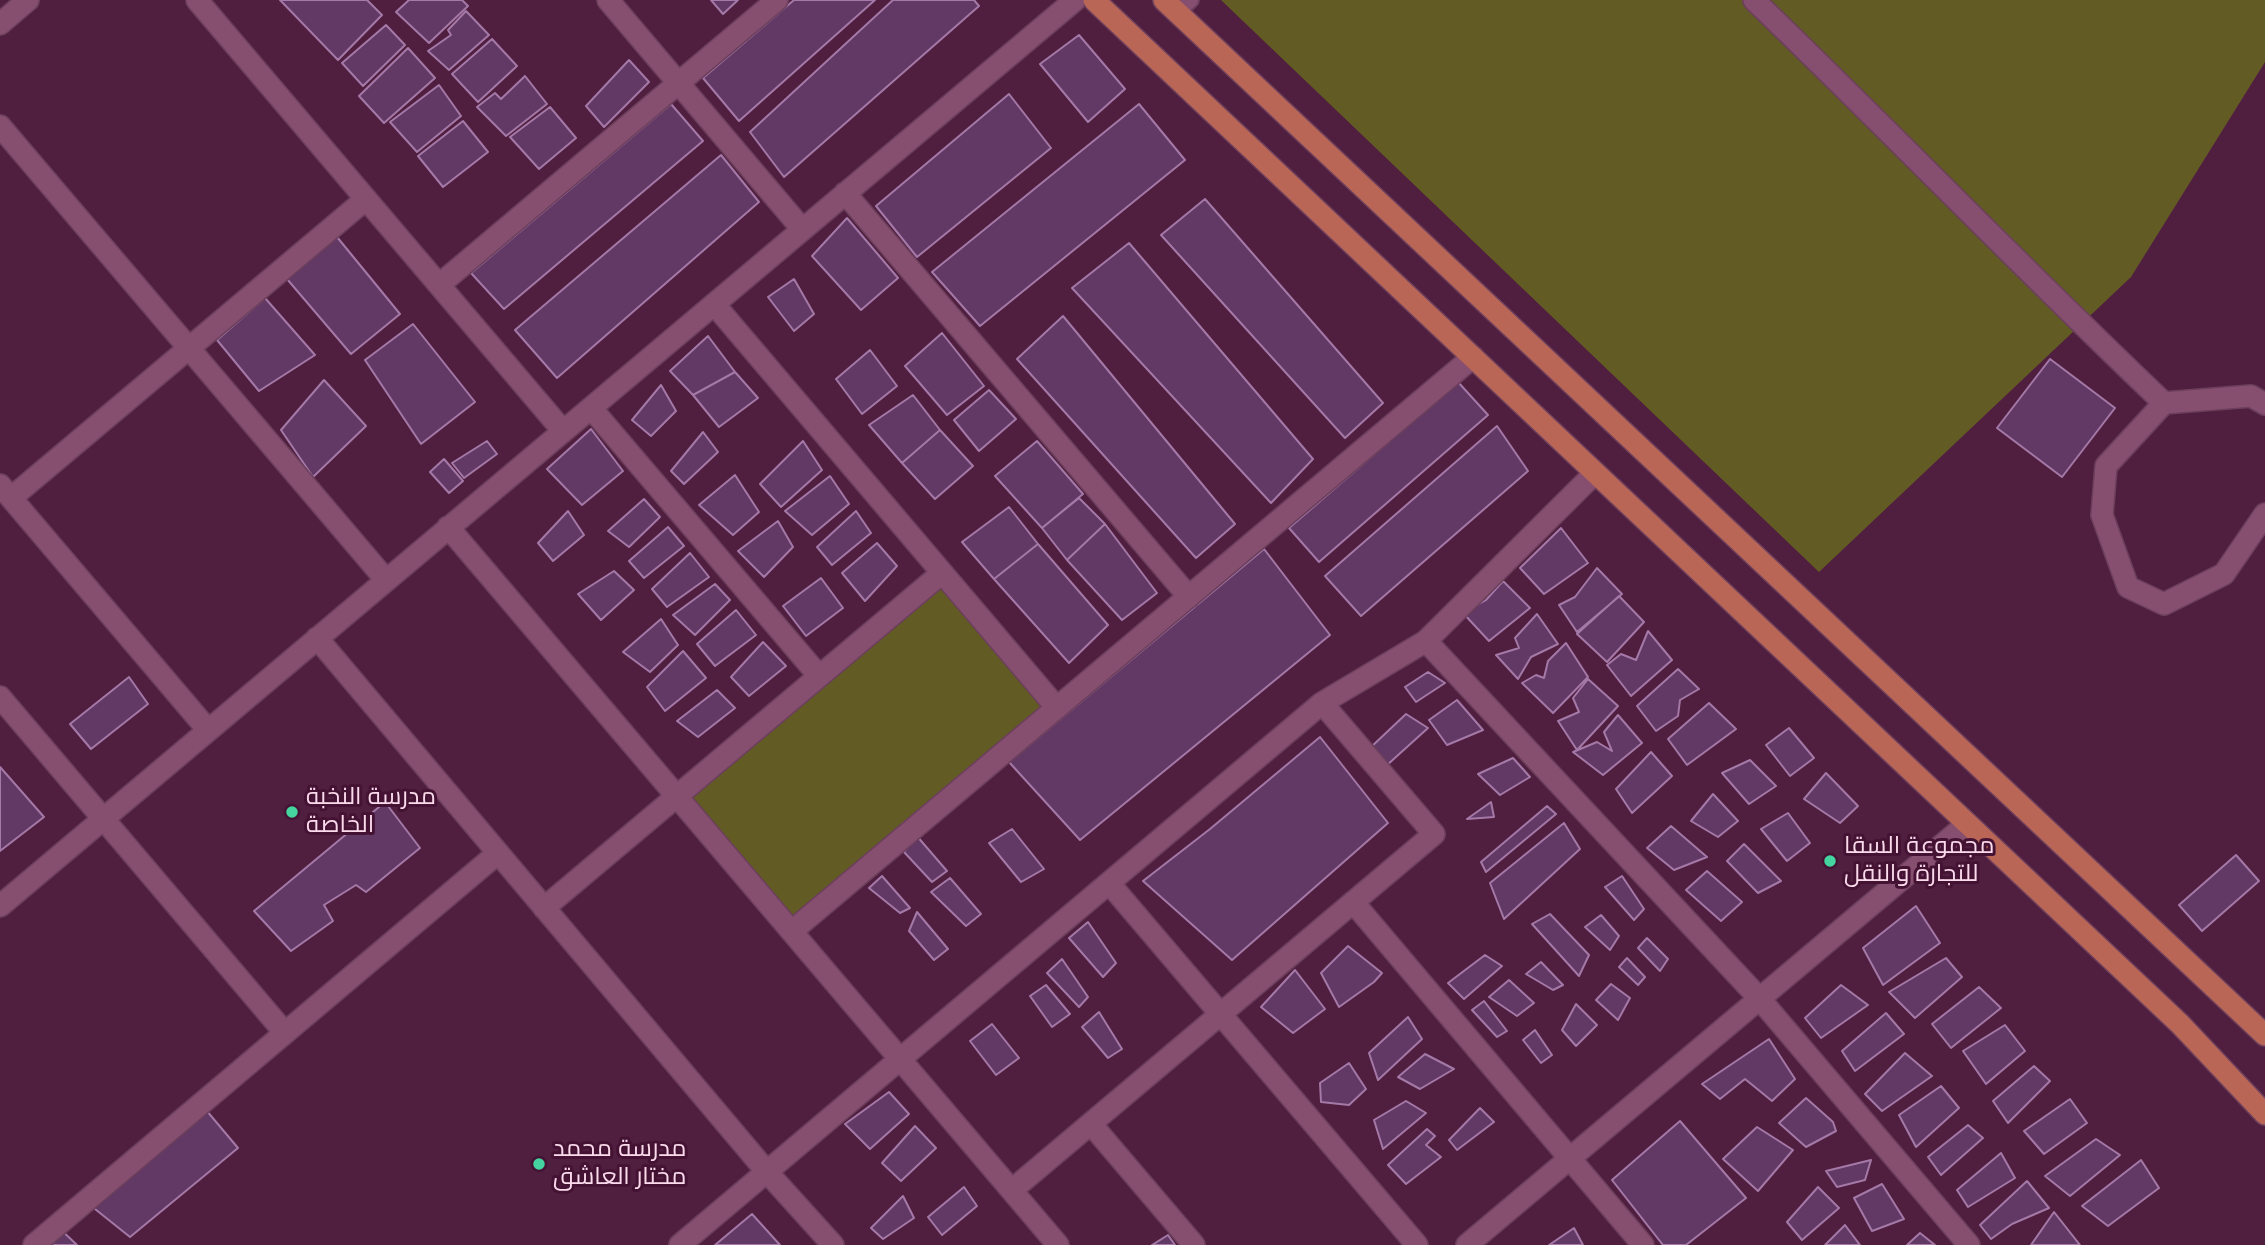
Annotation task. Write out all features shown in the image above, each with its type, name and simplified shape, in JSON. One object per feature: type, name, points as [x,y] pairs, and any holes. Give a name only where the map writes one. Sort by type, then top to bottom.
[{"type":"main road","points":[[1094,0],[2180,1024],[2265,1114]]},
{"type":"main road","points":[[1177,4],[2265,1035]]},
{"type":"street","points":[[0,23],[28,0]]},
{"type":"street","points":[[197,0],[563,431]]},
{"type":"street","points":[[608,0],[802,229]]},
{"type":"street","points":[[439,285],[777,0]]},
{"type":"street","points":[[0,906],[1075,0]]},
{"type":"street","points":[[1754,0],[2055,300],[2164,403]]},
{"type":"street","points":[[0,127],[386,580]]},
{"type":"street","points":[[845,192],[1189,597]]},
{"type":"street","points":[[208,730],[6,491],[188,349],[366,199]]},
{"type":"street","points":[[713,304],[1057,708]]},
{"type":"street","points":[[792,931],[1473,357]]},
{"type":"street","points":[[2265,404],[2251,396],[2164,403],[2106,466],[2102,515],[2128,587],[2164,604],[2224,574],[2265,514]]},
{"type":"street","points":[[591,408],[819,677]]},
{"type":"street","points":[[680,1245],[1322,703],[1426,641],[1595,473]]},
{"type":"street","points":[[449,527],[1058,1245]]},
{"type":"street","points":[[544,908],[942,573]]},
{"type":"street","points":[[317,638],[766,1172],[833,1245]]},
{"type":"street","points":[[1426,641],[1759,998],[1969,1245]]},
{"type":"street","points":[[0,697],[285,1032]]},
{"type":"street","points":[[1012,1190],[1434,834],[1322,703]]},
{"type":"street","points":[[1467,1245],[1967,824]]},
{"type":"street","points":[[34,1245],[498,853]]},
{"type":"street","points":[[1109,883],[1417,1245]]},
{"type":"street","points":[[1353,902],[1643,1245]]},
{"type":"street","points":[[1091,1124],[1194,1245]]},
{"type":"shaded area","points":[[1221,0],[2265,0],[2265,62],[2131,277],[1819,572]]},
{"type":"shaded area","points":[[942,573],[1057,708],[792,931],[677,796]]},
{"type":"building","points":[[280,0],[367,0],[382,15],[338,60]]},
{"type":"building","points":[[409,0],[462,0],[468,6],[429,43],[396,12]]},
{"type":"building","points":[[711,0],[738,0],[723,14]]},
{"type":"building","points":[[794,0],[875,0],[739,121],[703,78]]},
{"type":"building","points":[[893,0],[974,0],[979,6],[784,177],[750,132]]},
{"type":"building","points":[[466,11],[489,35],[449,70],[428,51],[451,35],[448,30]]},
{"type":"building","points":[[386,25],[405,45],[363,86],[342,63]]},
{"type":"building","points":[[1079,35],[1125,89],[1088,122],[1040,64]]},
{"type":"building","points":[[492,39],[517,66],[478,102],[452,74]]},
{"type":"building","points":[[408,48],[435,78],[384,123],[359,96]]},
{"type":"building","points":[[629,60],[649,82],[604,127],[586,106]]},
{"type":"building","points":[[525,76],[547,104],[506,136],[477,107],[495,93],[501,99]]},
{"type":"building","points":[[439,85],[461,116],[417,152],[390,122]]},
{"type":"building","points":[[1009,94],[1051,148],[917,257],[876,206]]},
{"type":"building","points":[[671,104],[703,141],[504,309],[471,273]]},
{"type":"building","points":[[1139,104],[1185,160],[980,326],[932,272]]},
{"type":"building","points":[[550,107],[576,138],[539,169],[510,137]]},
{"type":"building","points":[[463,121],[488,152],[443,187],[418,156]]},
{"type":"building","points":[[721,155],[759,202],[557,378],[515,330]]},
{"type":"building","points":[[1205,199],[1383,403],[1345,438],[1161,235]]},
{"type":"building","points":[[847,218],[898,278],[861,310],[812,256]]},
{"type":"building","points":[[337,237],[400,314],[351,354],[287,279]]},
{"type":"building","points":[[1129,243],[1313,459],[1271,503],[1072,288]]},
{"type":"building","points":[[794,279],[814,314],[794,331],[768,297]]},
{"type":"building","points":[[265,298],[315,355],[259,391],[217,340]]},
{"type":"building","points":[[1063,316],[1235,524],[1196,558],[1017,359]]},
{"type":"building","points":[[413,324],[475,402],[421,444],[365,360]]},
{"type":"building","points":[[942,333],[984,386],[947,415],[905,366]]},
{"type":"building","points":[[708,336],[735,372],[693,395],[670,371]]},
{"type":"building","points":[[870,350],[897,386],[862,414],[836,379]]},
{"type":"building","points":[[2050,359],[2115,408],[2062,477],[1997,428]]},
{"type":"building","points":[[735,372],[758,398],[719,427],[693,395]]},
{"type":"building","points":[[324,380],[366,426],[313,477],[281,430]]},
{"type":"building","points":[[1458,382],[1488,415],[1319,562],[1289,528]]},
{"type":"building","points":[[661,385],[676,411],[651,436],[632,420]]},
{"type":"building","points":[[989,390],[1016,419],[979,451],[954,420]]},
{"type":"building","points":[[913,395],[940,430],[902,463],[869,425]]},
{"type":"building","points":[[1497,426],[1528,471],[1361,616],[1325,576]]},
{"type":"building","points":[[591,429],[623,471],[582,505],[547,469]]},
{"type":"building","points":[[940,430],[973,466],[935,499],[902,463]]},
{"type":"building","points":[[703,432],[718,452],[684,484],[671,471]]},
{"type":"building","points":[[487,441],[497,454],[464,478],[452,463]]},
{"type":"building","points":[[803,441],[822,470],[781,507],[760,484]]},
{"type":"building","points":[[1037,441],[1083,494],[1042,528],[995,476]]},
{"type":"building","points":[[444,459],[463,481],[449,493],[430,472]]},
{"type":"building","points":[[735,475],[759,512],[733,535],[699,505]]},
{"type":"building","points":[[830,476],[849,504],[812,535],[785,511]]},
{"type":"building","points":[[1079,498],[1105,524],[1067,560],[1042,528]]},
{"type":"building","points":[[644,499],[660,517],[629,547],[608,531]]},
{"type":"building","points":[[1009,507],[1038,544],[994,579],[962,542]]},
{"type":"building","points":[[568,511],[584,535],[553,561],[538,543]]},
{"type":"building","points":[[856,511],[871,533],[832,565],[817,547]]},
{"type":"building","points":[[778,521],[793,547],[764,577],[738,551]]},
{"type":"building","points":[[1105,524],[1157,593],[1122,620],[1067,560]]},
{"type":"building","points":[[668,527],[684,546],[644,578],[629,561]]},
{"type":"building","points":[[1561,528],[1588,563],[1544,594],[1520,568]]},
{"type":"building","points":[[877,543],[897,566],[865,601],[842,573]]},
{"type":"building","points":[[1038,544],[1108,625],[1069,663],[994,579]]},
{"type":"building","points":[[1264,549],[1330,635],[1080,840],[1009,762]]},
{"type":"building","points":[[690,553],[709,577],[667,607],[652,589]]},
{"type":"building","points":[[1597,568],[1622,594],[1577,632],[1559,605],[1575,597]]},
{"type":"building","points":[[614,571],[634,590],[601,620],[578,594]]},
{"type":"building","points":[[821,578],[843,608],[806,636],[783,606]]},
{"type":"building","points":[[1503,581],[1530,608],[1489,641],[1463,613],[1486,600]]},
{"type":"building","points":[[715,584],[730,600],[695,635],[673,615]]},
{"type":"building","points":[[1619,596],[1644,622],[1607,662],[1577,634]]},
{"type":"building","points":[[736,610],[756,635],[715,666],[697,644]]},
{"type":"building","points":[[1537,614],[1558,644],[1531,657],[1518,679],[1496,655],[1519,648],[1515,638]]},
{"type":"building","points":[[661,619],[678,645],[650,672],[623,652]]},
{"type":"building","points":[[1648,631],[1672,660],[1631,696],[1607,665],[1621,654],[1636,660]]},
{"type":"building","points":[[763,642],[786,666],[749,696],[731,677]]},
{"type":"building","points":[[1566,643],[1588,677],[1553,713],[1522,683],[1536,675],[1544,678],[1548,661]]},
{"type":"building","points":[[683,651],[706,678],[665,711],[647,687]]},
{"type":"building","points":[[1678,669],[1699,689],[1680,700],[1678,716],[1656,731],[1637,706]]},
{"type":"building","points":[[1428,672],[1445,683],[1416,702],[1405,687]]},
{"type":"building","points":[[129,677],[148,704],[91,749],[70,724]]},
{"type":"building","points":[[1588,679],[1618,706],[1577,750],[1558,721],[1579,712],[1573,698]]},
{"type":"building","points":[[717,690],[735,708],[698,737],[677,721]]},
{"type":"building","points":[[1457,700],[1483,730],[1447,745],[1429,720]]},
{"type":"building","points":[[1709,703],[1736,729],[1687,765],[1668,739]]},
{"type":"building","points":[[1406,714],[1428,728],[1386,766],[1370,748]]},
{"type":"building","points":[[1618,715],[1642,743],[1603,775],[1573,752],[1597,742],[1612,751],[1604,732]]},
{"type":"building","points":[[1789,728],[1814,758],[1790,776],[1766,745]]},
{"type":"building","points":[[1320,737],[1388,823],[1232,960],[1143,881]]},
{"type":"building","points":[[1651,752],[1672,776],[1632,813],[1616,789]]},
{"type":"building","points":[[1513,758],[1530,777],[1500,795],[1478,774]]},
{"type":"building","points":[[1750,760],[1776,786],[1749,804],[1722,773]]},
{"type":"building","points":[[0,767],[44,817],[0,851]]},
{"type":"building","points":[[1826,773],[1858,806],[1840,823],[1804,799]]},
{"type":"building","points":[[1713,794],[1738,821],[1718,837],[1691,821]]},
{"type":"building","points":[[385,802],[420,848],[366,892],[356,885],[324,905],[333,921],[291,951],[254,911]]},
{"type":"building","points":[[1491,802],[1494,817],[1467,819]]},
{"type":"building","points":[[1547,806],[1556,814],[1486,872],[1481,862]]},
{"type":"building","points":[[1788,813],[1810,843],[1787,861],[1761,829]]},
{"type":"building","points":[[1564,823],[1580,849],[1504,919],[1490,883]]},
{"type":"building","points":[[1671,826],[1707,857],[1674,870],[1647,848]]},
{"type":"building","points":[[1012,829],[1044,869],[1021,882],[989,843]]},
{"type":"building","points":[[916,835],[947,871],[932,882],[904,852]]},
{"type":"building","points":[[1744,844],[1781,881],[1758,893],[1727,861]]},
{"type":"building","points":[[2236,855],[2259,881],[2202,931],[2179,905]]},
{"type":"building","points":[[1707,871],[1742,902],[1721,921],[1686,890]]},
{"type":"building","points":[[882,876],[910,908],[900,913],[869,888]]},
{"type":"building","points":[[1622,876],[1644,909],[1634,920],[1605,887]]},
{"type":"building","points":[[950,878],[981,914],[966,926],[931,892]]},
{"type":"building","points":[[1916,906],[1940,943],[1883,985],[1863,948]]},
{"type":"building","points":[[917,912],[948,949],[934,960],[909,931]]},
{"type":"building","points":[[1550,914],[1589,955],[1579,976],[1532,924]]},
{"type":"building","points":[[1601,915],[1619,936],[1610,950],[1585,927]]},
{"type":"building","points":[[1088,922],[1116,963],[1103,977],[1069,938]]},
{"type":"building","points":[[1647,938],[1668,959],[1660,971],[1638,948]]},
{"type":"building","points":[[1348,946],[1382,973],[1339,1007],[1321,973]]},
{"type":"building","points":[[1485,955],[1502,966],[1464,999],[1448,983]]},
{"type":"building","points":[[1627,958],[1645,977],[1638,985],[1619,967]]},
{"type":"building","points":[[1946,958],[1962,977],[1915,1018],[1889,992]]},
{"type":"building","points":[[1062,959],[1088,997],[1079,1007],[1047,973]]},
{"type":"building","points":[[1541,962],[1563,985],[1553,990],[1526,974]]},
{"type":"building","points":[[1295,970],[1325,1009],[1293,1033],[1261,1007]]},
{"type":"building","points":[[1509,980],[1534,1003],[1517,1016],[1489,997]]},
{"type":"building","points":[[1611,984],[1630,998],[1618,1020],[1596,1000]]},
{"type":"building","points":[[1046,985],[1070,1014],[1052,1027],[1030,996]]},
{"type":"building","points":[[1841,985],[1868,1005],[1821,1038],[1805,1018]]},
{"type":"building","points":[[1979,987],[2001,1008],[1951,1048],[1932,1024]]},
{"type":"building","points":[[1484,1001],[1507,1031],[1497,1037],[1472,1010]]},
{"type":"building","points":[[1576,1004],[1597,1025],[1576,1046],[1562,1030]]},
{"type":"building","points":[[1099,1012],[1122,1049],[1108,1058],[1082,1027]]},
{"type":"building","points":[[1886,1013],[1904,1034],[1855,1071],[1842,1051]]},
{"type":"building","points":[[1408,1017],[1422,1039],[1378,1080],[1369,1053]]},
{"type":"building","points":[[992,1024],[1019,1058],[996,1075],[970,1041]]},
{"type":"building","points":[[2005,1025],[2025,1051],[1986,1084],[1963,1051]]},
{"type":"building","points":[[1535,1030],[1552,1055],[1541,1063],[1523,1040]]},
{"type":"building","points":[[1769,1039],[1795,1079],[1772,1101],[1745,1079],[1720,1099],[1702,1084]]},
{"type":"building","points":[[1905,1053],[1932,1076],[1882,1111],[1865,1094]]},
{"type":"building","points":[[1425,1054],[1454,1069],[1420,1089],[1398,1077]]},
{"type":"building","points":[[1349,1063],[1366,1089],[1349,1105],[1321,1102],[1320,1083]]},
{"type":"building","points":[[2034,1066],[2050,1081],[2008,1123],[1993,1101]]},
{"type":"building","points":[[1941,1086],[1959,1108],[1916,1147],[1899,1115]]},
{"type":"building","points":[[889,1092],[909,1114],[870,1149],[845,1124]]},
{"type":"building","points":[[1806,1098],[1833,1122],[1836,1131],[1806,1147],[1779,1123]]},
{"type":"building","points":[[2070,1099],[2087,1123],[2044,1154],[2024,1131]]},
{"type":"building","points":[[1406,1101],[1426,1113],[1383,1149],[1374,1120]]},
{"type":"building","points":[[201,1104],[238,1148],[130,1237],[85,1201]]},
{"type":"building","points":[[1480,1108],[1494,1122],[1457,1150],[1449,1140]]},
{"type":"building","points":[[1680,1121],[1746,1198],[1686,1245],[1663,1245],[1612,1180]]},
{"type":"building","points":[[1968,1125],[1983,1138],[1941,1175],[1928,1157]]},
{"type":"building","points":[[915,1126],[936,1148],[901,1181],[882,1163]]},
{"type":"building","points":[[1757,1127],[1793,1150],[1758,1191],[1723,1159]]},
{"type":"building","points":[[1427,1129],[1435,1136],[1426,1145],[1441,1157],[1406,1184],[1388,1165]]},
{"type":"building","points":[[2096,1139],[2120,1155],[2070,1196],[2045,1176]]},
{"type":"building","points":[[2001,1153],[2015,1178],[1968,1207],[1957,1190]]},
{"type":"building","points":[[1871,1160],[1865,1180],[1837,1187],[1826,1171]]},
{"type":"building","points":[[2141,1160],[2159,1188],[2108,1226],[2082,1206]]},
{"type":"building","points":[[2027,1181],[2049,1208],[2012,1224],[1991,1239],[1980,1225]]},
{"type":"building","points":[[1882,1184],[1904,1219],[1872,1231],[1854,1198]]},
{"type":"building","points":[[964,1187],[977,1206],[942,1235],[928,1217]]},
{"type":"building","points":[[1818,1187],[1839,1208],[1802,1240],[1787,1222]]},
{"type":"building","points":[[903,1196],[914,1218],[883,1239],[871,1228]]},
{"type":"building","points":[[2054,1212],[2080,1245],[2031,1245]]},
{"type":"building","points":[[752,1214],[780,1245],[715,1245]]},
{"type":"building","points":[[1845,1225],[1860,1245],[1825,1245]]},
{"type":"building","points":[[57,1226],[77,1245],[34,1245]]},
{"type":"building","points":[[1574,1228],[1583,1245],[1549,1245]]},
{"type":"building","points":[[1920,1233],[1935,1245],[1907,1245]]},
{"type":"building","points":[[1168,1235],[1175,1245],[1152,1245]]},
{"type":"place","name":"مدرسة النخبة الخاصة","points":[[292,812]]},
{"type":"place","name":"مجموعة السقا للتجارة والنقل","points":[[1830,861]]},
{"type":"place","name":"مدرسة محمد مختار العاشق","points":[[539,1164]]}]
